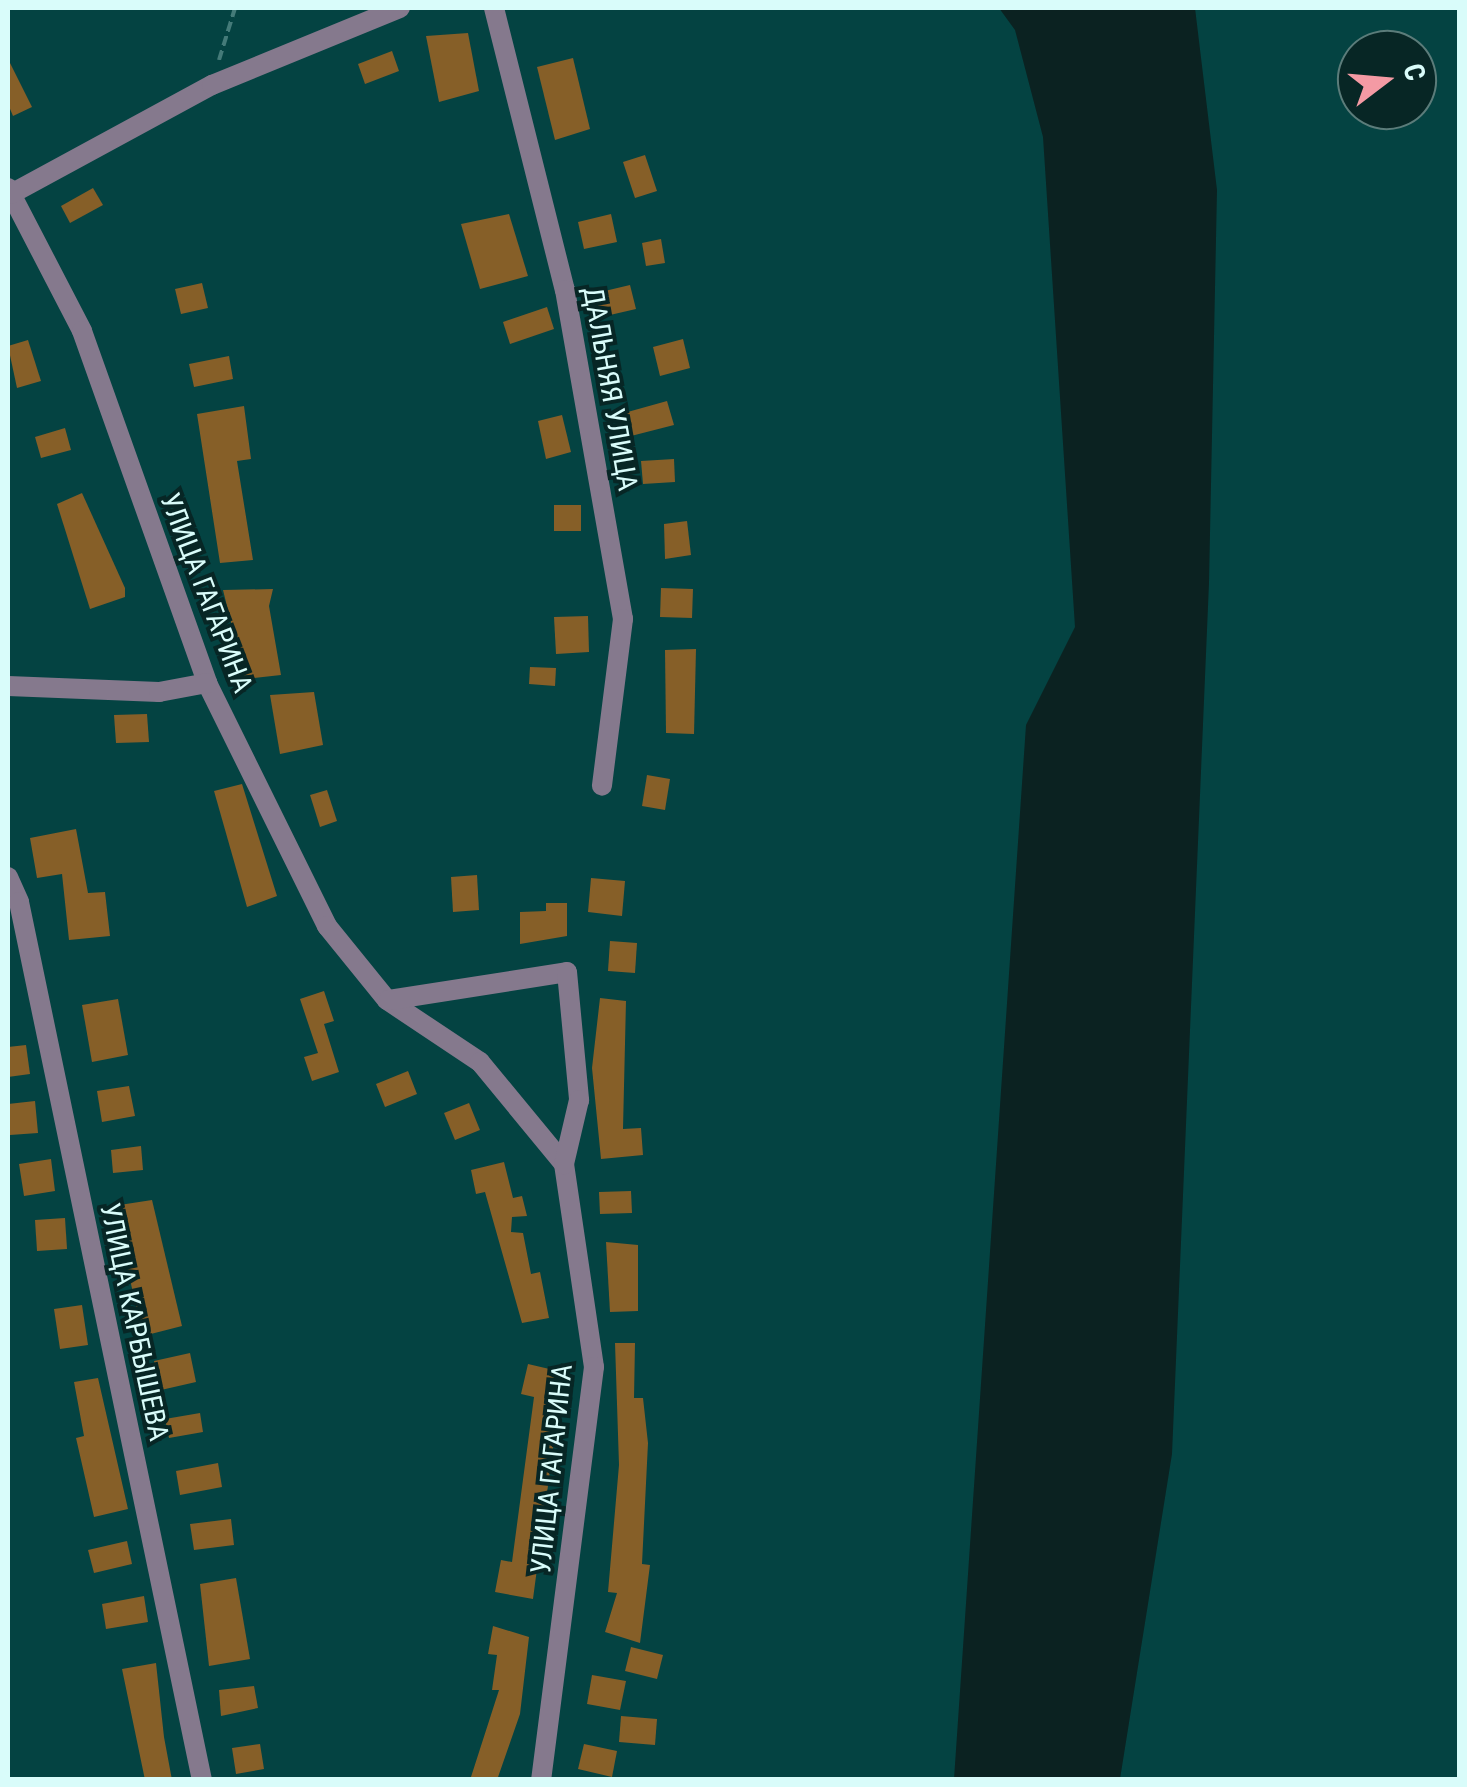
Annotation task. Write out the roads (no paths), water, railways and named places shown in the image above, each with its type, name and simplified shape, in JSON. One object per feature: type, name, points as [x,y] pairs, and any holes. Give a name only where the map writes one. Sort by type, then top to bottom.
[{"type":"street","points":[[9,191],[212,85],[400,8]]},
{"type":"street","name":"ДАЛЬНЯЯ УЛИЦА","points":[[494,8],[565,290],[624,619],[602,786]]},
{"type":"street","name":"УЛИЦА ГАГАРИНА","points":[[9,191],[82,331],[207,683],[327,926],[386,1000],[480,1062],[564,1164]]},
{"type":"street","points":[[8,686],[159,692],[207,683]]},
{"type":"street","name":"УЛИЦА КАРБЫШЕВА","points":[[8,877],[20,902],[202,1780]]},
{"type":"street","name":"УЛИЦА ГАГАРИНА","points":[[386,1000],[568,972],[579,1100],[564,1164],[594,1367],[542,1780]]},
{"type":"water","points":[[999,8],[1195,8],[1217,190],[1209,583],[1172,1454],[1120,1779],[954,1779],[1026,725],[1075,627],[1043,137],[1015,30]]}]
